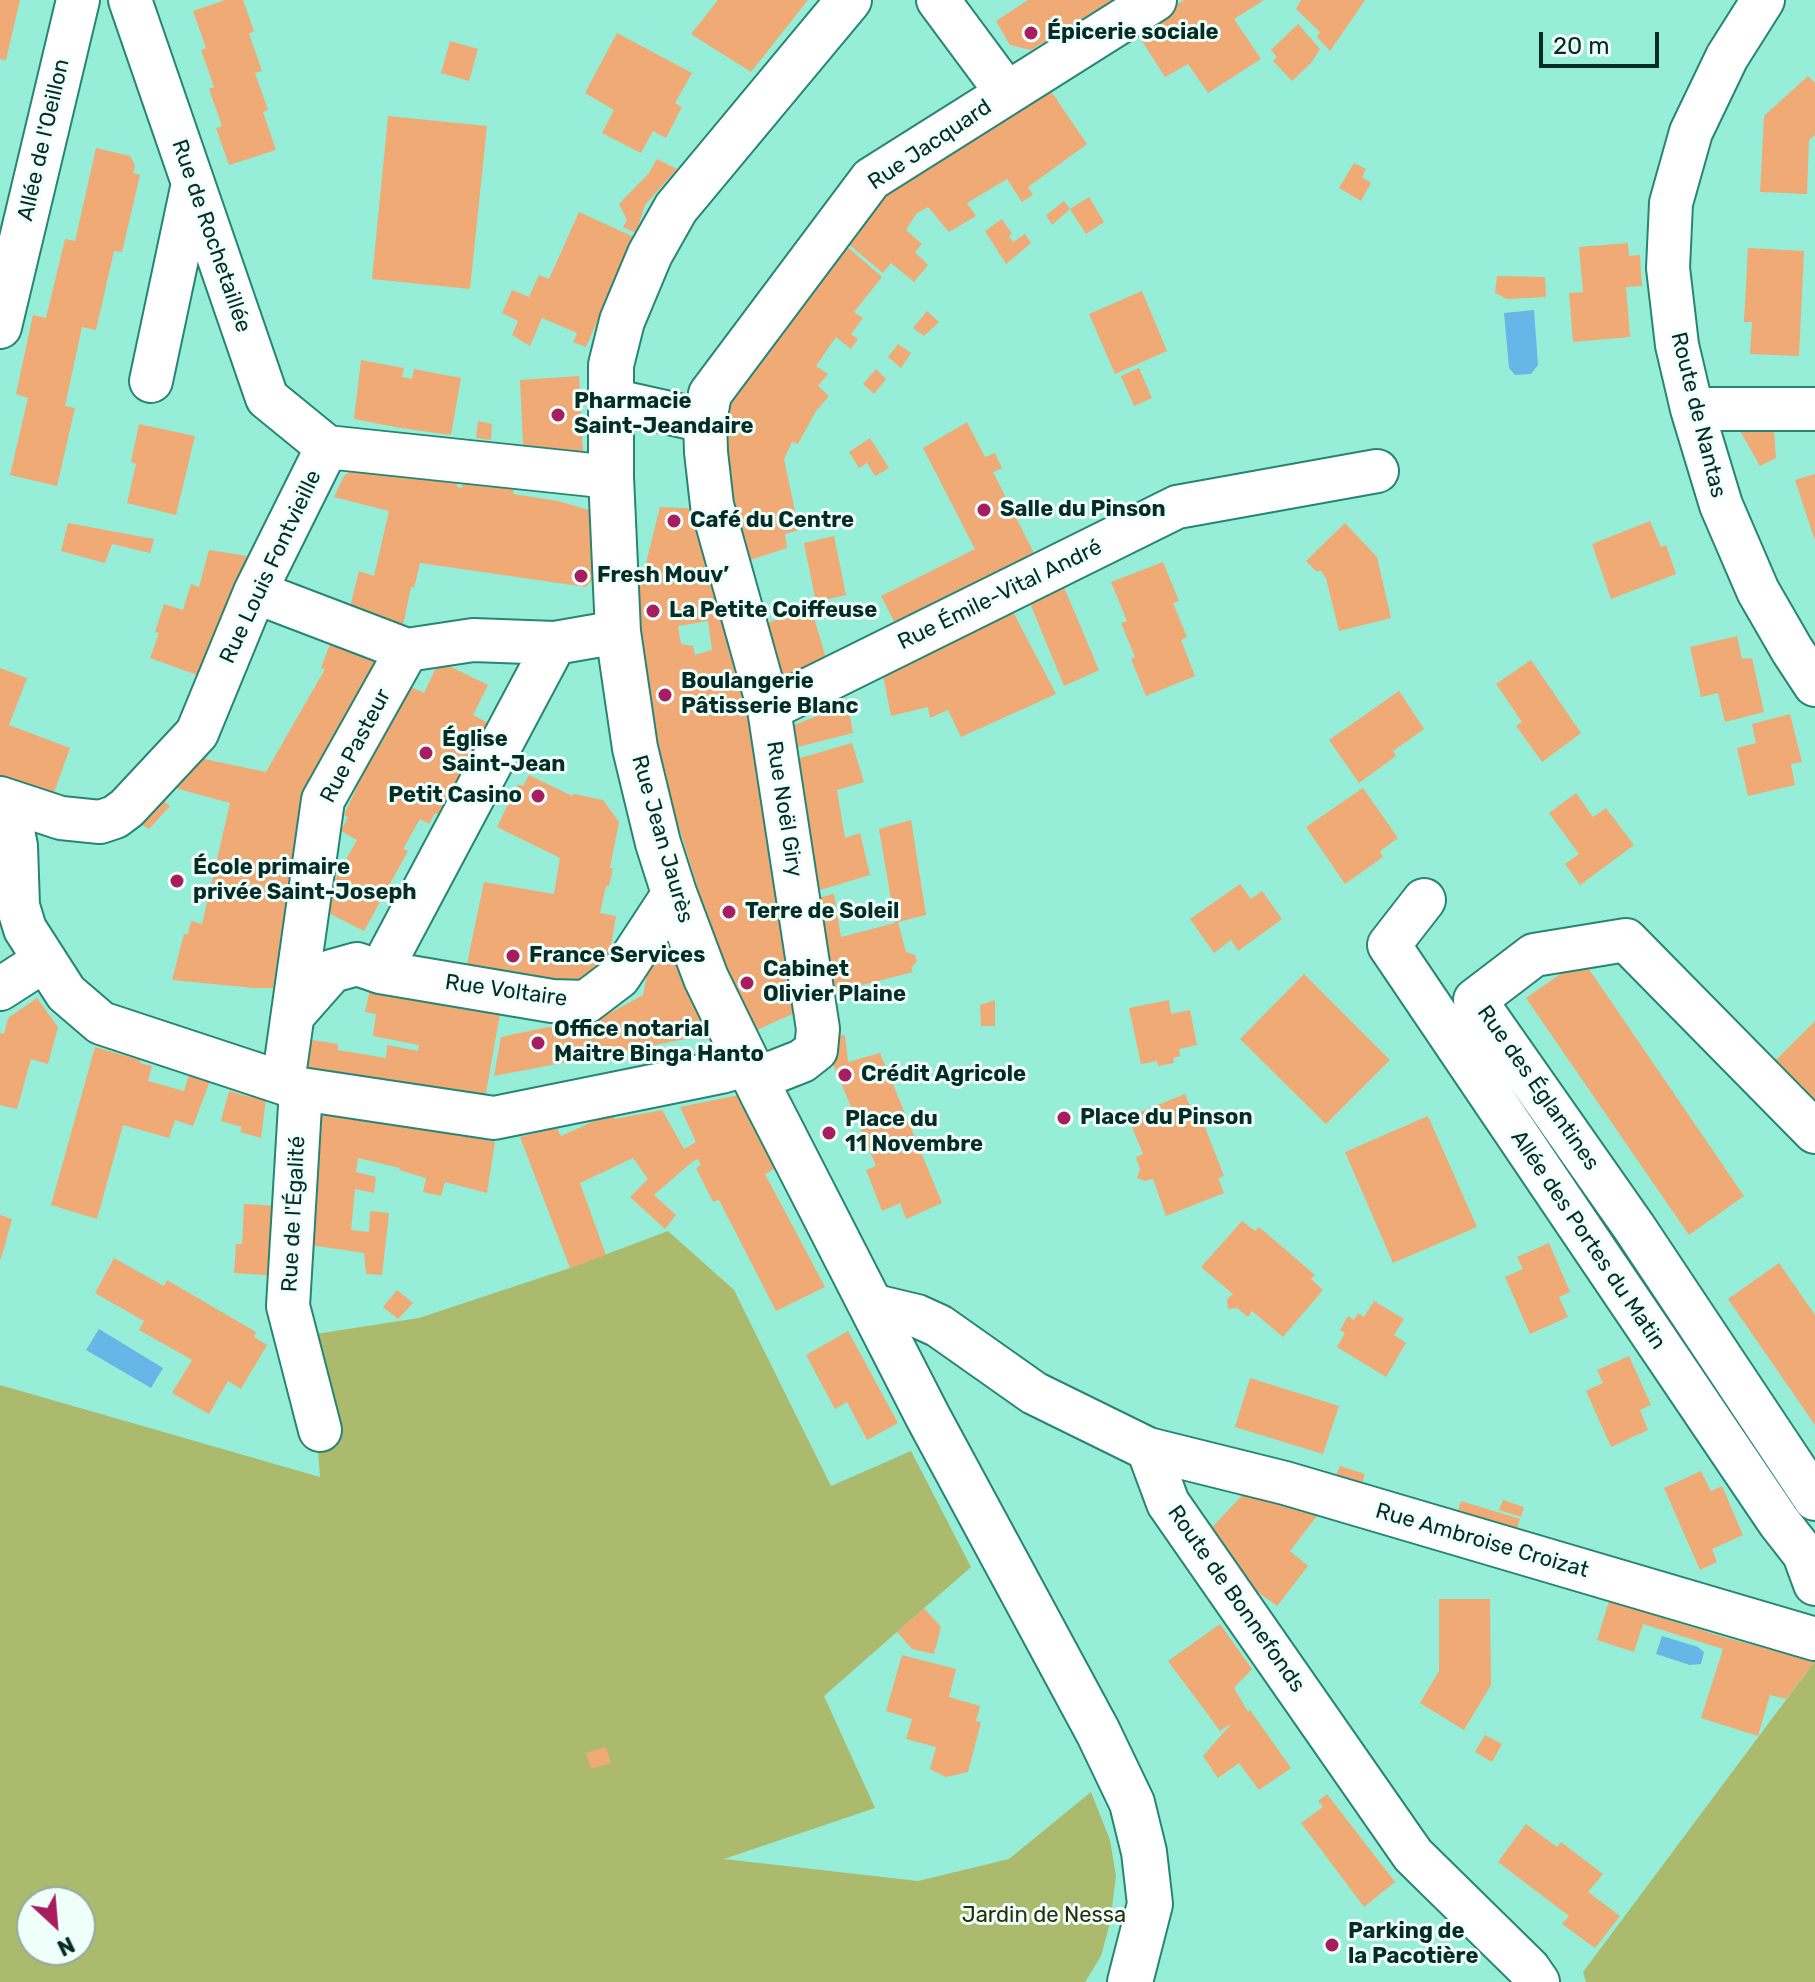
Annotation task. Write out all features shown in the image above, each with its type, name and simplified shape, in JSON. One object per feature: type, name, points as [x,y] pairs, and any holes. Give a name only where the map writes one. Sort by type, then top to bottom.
[{"type":"main road","name":"Rue Jean Jaurès","points":[[849,0],[676,208],[650,254],[622,321],[611,365],[611,477],[618,632],[635,748],[658,843],[706,978],[961,1480],[1098,1732],[1132,1803],[1144,1852],[1150,1904],[1130,1982]]},
{"type":"street","name":"Allée de l'Oeillon","points":[[0,327],[78,0]]},
{"type":"street","name":"Rue de Rochetaillée","points":[[130,0],[267,398],[327,447]]},
{"type":"street","points":[[938,0],[1007,93]]},
{"type":"street","name":"Rue Jacquard","points":[[705,421],[710,394],[871,179],[1155,0]]},
{"type":"street","name":"Route de Nantas","points":[[1763,0],[1727,57],[1691,132],[1671,203],[1668,268],[1677,345],[1692,409],[1721,505],[1758,591],[1815,685]]},
{"type":"street","points":[[151,381],[193,182]]},
{"type":"street","points":[[611,400],[705,421]]},
{"type":"street","points":[[1692,409],[1815,409]]},
{"type":"street","name":"Rue Noël Giry","points":[[9,904],[66,993],[101,1023],[292,1086],[494,1118],[721,1072],[774,1072],[802,1061],[816,1050],[818,1029],[769,709],[712,505],[705,421]]},
{"type":"street","name":"Rue Louis Fontvieille","points":[[0,799],[79,821],[100,822],[115,817],[197,733],[255,592],[327,447],[611,477]]},
{"type":"street","name":"Rue Émile-Vital André","points":[[769,709],[1177,507],[1377,471]]},
{"type":"street","points":[[255,592],[407,650],[473,640],[555,643],[618,632]]},
{"type":"street","points":[[380,972],[555,643]]},
{"type":"street","name":"Rue Pasteur","points":[[292,1086],[294,1014],[323,800],[407,650]]},
{"type":"street","points":[[0,799],[11,821],[16,846],[9,904]]},
{"type":"street","name":"Rue Voltaire","points":[[294,1014],[332,971],[357,964],[380,972],[552,1001],[586,1002],[619,977],[674,893]]},
{"type":"street","name":"Allée des Portes du Matin","points":[[1424,900],[1389,945],[1804,1554],[1815,1586],[1808,1637]]},
{"type":"street","name":"Rue des Églantines","points":[[1815,1132],[1626,940],[1534,955],[1475,1000],[1634,1227],[1815,1499]]},
{"type":"street","points":[[0,989],[45,960]]},
{"type":"street","name":"Rue de l'Égalité","points":[[292,1086],[288,1306],[320,1430]]},
{"type":"street","points":[[871,1305],[917,1316],[939,1326],[1034,1393],[1148,1449]]},
{"type":"street","name":"Rue Ambroise Croizat","points":[[1148,1449],[1285,1483],[1808,1637]]},
{"type":"street","name":"Route de Bonnefonds","points":[[1148,1449],[1168,1503],[1413,1855],[1529,1969],[1538,1982]]},
{"type":"green space","name":"Jardin de Nessa","points":[[668,1231],[734,1290],[831,1486],[911,1451],[971,1567],[824,1696],[875,1808],[724,1859],[918,1881],[1009,1859],[1091,1792],[1110,1840],[1116,1876],[1110,1923],[1101,1956],[1085,1982],[0,1982],[0,1385],[320,1477],[309,1335],[419,1318],[570,1268]]},
{"type":"green space","points":[[1815,1661],[1815,1982],[1586,1982],[1583,1972]]},
{"type":"water","points":[[1534,310],[1538,365],[1531,374],[1515,375],[1509,368],[1504,313]]},
{"type":"water","points":[[99,1329],[163,1368],[151,1388],[86,1350]]},
{"type":"water","points":[[1662,1636],[1698,1647],[1704,1652],[1701,1664],[1690,1665],[1656,1654]]},
{"type":"building","points":[[0,0],[20,0],[6,60],[0,59]]},
{"type":"building","points":[[225,0],[243,0],[254,31],[249,34],[262,71],[255,73],[268,110],[263,112],[276,150],[229,165],[216,128],[222,126],[209,89],[214,87],[201,50],[206,48],[193,11]]},
{"type":"building","points":[[718,0],[808,0],[751,72],[691,34]]},
{"type":"building","name":"Épicerie sociale","points":[[1028,0],[1113,0],[1031,50],[1010,45],[996,21]]},
{"type":"building","points":[[1184,0],[1264,0],[1234,19],[1261,59],[1208,93],[1188,64],[1165,77],[1135,30]]},
{"type":"building","points":[[1301,0],[1365,0],[1330,51],[1317,37],[1320,32],[1296,9]]},
{"type":"building","points":[[1298,24],[1320,49],[1311,63],[1292,81],[1273,61],[1277,57],[1271,50]]},
{"type":"building","points":[[617,33],[692,73],[675,103],[682,107],[666,138],[653,131],[641,153],[602,133],[614,110],[585,93]]},
{"type":"building","points":[[450,41],[478,49],[469,81],[441,73]]},
{"type":"building","points":[[1808,76],[1815,83],[1815,135],[1809,140],[1807,194],[1760,192],[1764,116]]},
{"type":"building","points":[[1046,84],[1087,144],[1028,187],[1033,195],[1022,202],[1007,179],[967,203],[976,216],[949,232],[928,207],[916,214],[906,230],[922,244],[915,252],[928,265],[914,282],[891,263],[883,273],[846,242],[888,185]]},
{"type":"building","points":[[388,116],[487,126],[470,289],[372,279]]},
{"type":"building","points":[[96,148],[130,156],[135,165],[133,173],[140,175],[122,252],[114,251],[96,330],[82,327],[65,406],[75,408],[57,486],[10,475],[28,398],[16,394],[33,315],[46,318],[65,239],[75,241]]},
{"type":"building","points":[[657,159],[677,169],[645,205],[636,233],[623,227],[627,220],[619,204],[649,173]]},
{"type":"building","points":[[1354,163],[1366,169],[1362,177],[1371,183],[1361,201],[1339,188]]},
{"type":"building","points":[[1089,197],[1104,222],[1086,234],[1070,209]]},
{"type":"building","points":[[1064,201],[1070,209],[1052,225],[1046,215]]},
{"type":"building","points":[[579,212],[634,237],[586,347],[573,342],[577,333],[542,318],[530,346],[512,335],[518,321],[502,313],[512,290],[529,297],[539,275],[549,279]]},
{"type":"building","points":[[1002,219],[1012,234],[1009,236],[1013,242],[1025,234],[1031,243],[1006,264],[985,231]]},
{"type":"building","points":[[1628,243],[1629,256],[1640,255],[1642,286],[1626,287],[1630,337],[1573,342],[1569,293],[1583,292],[1579,247]]},
{"type":"building","points":[[844,244],[882,277],[854,312],[863,318],[851,334],[858,339],[851,349],[836,337],[816,366],[828,374],[818,386],[829,396],[816,411],[798,444],[792,442],[784,459],[799,530],[785,534],[787,548],[741,563],[716,452],[725,406]]},
{"type":"building","points":[[1748,248],[1804,251],[1799,356],[1750,354],[1752,322],[1744,322]]},
{"type":"building","points":[[1497,276],[1545,277],[1546,297],[1507,299],[1495,293]]},
{"type":"building","points":[[1142,291],[1167,351],[1115,374],[1089,314]]},
{"type":"building","points":[[927,311],[939,322],[924,336],[913,328]]},
{"type":"building","points":[[898,344],[911,353],[901,368],[888,357]]},
{"type":"building","points":[[361,360],[404,368],[402,377],[412,379],[414,369],[461,378],[451,435],[354,419]]},
{"type":"building","points":[[1139,368],[1152,398],[1134,406],[1121,376]]},
{"type":"building","points":[[876,369],[886,379],[874,394],[863,384]]},
{"type":"building","points":[[579,376],[583,452],[523,445],[520,380]]},
{"type":"building","points":[[478,421],[492,424],[491,440],[476,438]]},
{"type":"building","name":"Salle du Pinson","points":[[967,422],[985,457],[995,453],[1002,468],[993,472],[1039,563],[900,633],[881,596],[975,549],[923,448]]},
{"type":"building","points":[[139,424],[195,436],[176,515],[127,503],[136,464],[131,462]]},
{"type":"building","points":[[1739,429],[1774,430],[1776,458],[1760,466]]},
{"type":"building","points":[[870,438],[889,468],[875,476],[867,463],[859,468],[849,452]]},
{"type":"building","points":[[353,469],[458,474],[457,487],[462,488],[463,480],[515,477],[513,494],[558,501],[589,510],[593,579],[586,587],[420,563],[414,588],[411,587],[402,631],[348,615],[359,571],[374,576],[389,511],[334,497],[344,476]]},
{"type":"building","points":[[1815,474],[1815,538],[1814,538],[1795,480]]},
{"type":"building","points":[[660,507],[703,509],[735,644],[804,991],[791,995],[799,1011],[750,1033],[723,971],[660,765],[638,638],[639,591]],"holes":[[[708,621],[712,650],[695,655],[693,646],[681,644],[678,626]]]},
{"type":"building","points":[[1650,521],[1661,547],[1666,545],[1676,574],[1611,599],[1592,544]]},
{"type":"building","points":[[68,523],[154,539],[150,553],[112,544],[105,563],[61,551]]},
{"type":"building","points":[[1345,523],[1377,557],[1391,618],[1339,631],[1326,578],[1306,561]]},
{"type":"building","points":[[834,536],[846,595],[816,602],[804,543]]},
{"type":"building","points":[[209,550],[247,556],[203,677],[150,658],[159,633],[155,632],[164,604],[183,610],[191,584],[199,587]]},
{"type":"building","points":[[1163,562],[1179,601],[1173,603],[1187,637],[1181,640],[1195,676],[1146,696],[1121,623],[1127,621],[1111,582]]},
{"type":"building","points":[[1060,578],[1099,670],[1064,686],[1025,591]]},
{"type":"building","points":[[1009,604],[1056,694],[961,737],[948,710],[930,718],[928,707],[891,716],[882,671]]},
{"type":"building","points":[[811,608],[829,668],[772,693],[755,627]]},
{"type":"building","points":[[335,631],[387,649],[285,988],[172,980],[184,934],[188,934],[191,921],[202,924],[230,803],[168,786],[195,757],[266,772],[325,669],[321,668]]},
{"type":"building","points":[[1737,636],[1742,659],[1752,658],[1764,712],[1725,722],[1718,693],[1701,697],[1690,647]]},
{"type":"building","points":[[1531,660],[1581,733],[1542,762],[1516,726],[1522,722],[1496,684]]},
{"type":"building","name":"Église Saint-Jean","points":[[439,661],[488,685],[473,715],[492,725],[447,819],[435,813],[429,824],[420,819],[403,849],[408,851],[364,931],[319,908],[357,840],[341,831],[348,817],[344,815],[405,684],[424,693]]},
{"type":"building","points":[[0,668],[27,678],[9,725],[70,748],[51,801],[0,778]]},
{"type":"building","points":[[1399,691],[1424,729],[1393,751],[1396,756],[1359,783],[1329,740]]},
{"type":"building","points":[[847,700],[853,733],[790,749],[786,728],[817,716],[816,708]]},
{"type":"building","points":[[1790,714],[1802,762],[1791,764],[1795,785],[1748,796],[1737,748],[1756,743],[1752,724]]},
{"type":"building","points":[[852,743],[864,782],[837,790],[845,838],[860,833],[870,875],[807,894],[786,762]]},
{"type":"building","points":[[529,775],[572,796],[603,800],[619,822],[610,868],[613,868],[600,913],[616,916],[609,958],[569,985],[467,964],[484,882],[554,894],[560,858],[497,827],[518,784],[523,786]]},
{"type":"building","points":[[1363,788],[1398,838],[1380,851],[1383,857],[1345,884],[1306,827]]},
{"type":"building","points":[[1576,793],[1593,817],[1606,808],[1634,845],[1580,885],[1565,864],[1579,854],[1549,813]]},
{"type":"building","points":[[158,797],[170,806],[149,829],[136,821]]},
{"type":"building","points":[[911,820],[926,915],[898,922],[906,952],[915,955],[917,961],[911,968],[913,972],[827,994],[807,900],[834,894],[841,937],[895,923],[879,829]]},
{"type":"building","points":[[1240,884],[1251,899],[1262,891],[1282,919],[1238,951],[1231,940],[1214,953],[1190,919]]},
{"type":"building","points":[[669,945],[707,1035],[494,1076],[501,1037],[548,1027],[577,1031],[643,995],[652,949]]},
{"type":"building","points":[[1582,959],[1744,1196],[1689,1235],[1526,998]]},
{"type":"building","points":[[1304,974],[1390,1060],[1326,1124],[1240,1039]]},
{"type":"building","points":[[371,985],[500,1014],[485,1098],[307,1073],[312,1040],[338,1044],[338,1050],[386,1058],[387,1045],[418,1051],[419,1045],[373,1036],[376,1014],[365,1012]]},
{"type":"building","points":[[37,998],[58,1027],[48,1064],[31,1059],[17,1109],[0,1105],[0,1033],[4,1034],[8,1018]]},
{"type":"building","points":[[995,1000],[995,1026],[981,1026],[980,1005]]},
{"type":"building","points":[[1169,1000],[1171,1014],[1190,1010],[1197,1045],[1179,1049],[1180,1056],[1173,1058],[1174,1063],[1158,1066],[1157,1061],[1141,1064],[1129,1008]]},
{"type":"building","points":[[1815,1021],[1815,1113],[1771,1065]]},
{"type":"building","points":[[845,1035],[848,1062],[880,1053],[942,1203],[906,1219],[900,1203],[882,1211],[866,1170],[876,1166],[833,1064],[829,1037]]},
{"type":"building","points":[[95,1047],[152,1066],[148,1081],[184,1091],[189,1075],[210,1081],[193,1126],[175,1120],[169,1138],[123,1125],[97,1219],[51,1205]]},
{"type":"building","points":[[229,1091],[266,1099],[261,1138],[240,1132],[242,1127],[221,1121]]},
{"type":"building","points":[[1185,1094],[1191,1109],[1197,1107],[1224,1176],[1218,1178],[1224,1193],[1166,1216],[1153,1179],[1145,1181],[1137,1178],[1140,1169],[1136,1157],[1143,1154],[1128,1117]]},
{"type":"building","points":[[739,1095],[776,1168],[765,1174],[825,1287],[776,1311],[719,1200],[713,1202],[696,1168],[701,1165],[698,1159],[654,1195],[676,1215],[665,1229],[630,1197],[648,1179],[633,1158],[580,1183],[606,1255],[570,1268],[520,1137],[557,1128],[561,1136],[612,1113],[615,1119],[662,1110],[684,1149],[696,1142],[680,1107]]},
{"type":"building","points":[[311,1104],[415,1128],[415,1125],[495,1142],[487,1193],[445,1182],[441,1196],[423,1192],[426,1178],[358,1158],[356,1172],[376,1177],[374,1193],[355,1189],[351,1230],[369,1232],[370,1211],[389,1213],[382,1275],[366,1274],[364,1253],[304,1244]]},
{"type":"building","points":[[1428,1116],[1477,1227],[1393,1263],[1345,1152]]},
{"type":"building","points":[[244,1204],[282,1206],[280,1276],[234,1273],[236,1244],[242,1244]]},
{"type":"building","points":[[0,1215],[12,1219],[1,1259],[0,1259]]},
{"type":"building","points":[[1242,1221],[1255,1231],[1259,1227],[1315,1275],[1311,1279],[1323,1290],[1283,1337],[1252,1311],[1248,1317],[1237,1308],[1228,1309],[1227,1299],[1233,1294],[1201,1267]]},
{"type":"building","points":[[1549,1243],[1570,1292],[1559,1297],[1568,1317],[1530,1334],[1505,1277],[1523,1269],[1517,1257]]},
{"type":"building","points":[[114,1258],[164,1286],[167,1280],[256,1332],[254,1337],[267,1345],[241,1389],[228,1381],[209,1414],[172,1393],[192,1360],[139,1330],[144,1321],[95,1293]]},
{"type":"building","points":[[1779,1263],[1815,1315],[1815,1425],[1728,1299]]},
{"type":"building","points":[[397,1290],[413,1303],[398,1319],[383,1307]]},
{"type":"building","points":[[1374,1301],[1404,1319],[1394,1335],[1406,1343],[1386,1377],[1337,1347],[1345,1333],[1340,1330],[1348,1316],[1354,1320],[1358,1313],[1364,1317]]},
{"type":"building","points":[[848,1331],[898,1423],[867,1440],[847,1402],[835,1409],[806,1355]]},
{"type":"building","points":[[1629,1356],[1651,1405],[1640,1410],[1648,1430],[1611,1447],[1586,1391],[1603,1383],[1597,1370]]},
{"type":"building","points":[[1250,1378],[1339,1406],[1323,1454],[1235,1427]]},
{"type":"building","points":[[1340,1466],[1365,1474],[1360,1489],[1334,1480]]},
{"type":"building","points":[[1701,1471],[1711,1491],[1722,1486],[1743,1535],[1712,1549],[1717,1562],[1700,1570],[1664,1488]]},
{"type":"building","points":[[1246,1491],[1320,1512],[1290,1551],[1308,1566],[1277,1606],[1258,1592],[1249,1603],[1204,1536]]},
{"type":"building","points":[[1503,1500],[1524,1507],[1521,1517],[1499,1510]]},
{"type":"building","points":[[1461,1501],[1520,1519],[1515,1534],[1456,1517]]},
{"type":"building","points":[[1439,1599],[1490,1599],[1491,1685],[1464,1730],[1420,1703],[1439,1671]]},
{"type":"building","points":[[1609,1601],[1727,1638],[1815,1661],[1786,1699],[1770,1695],[1758,1736],[1701,1718],[1723,1649],[1643,1624],[1634,1652],[1597,1640]]},
{"type":"building","points":[[924,1608],[941,1627],[934,1654],[912,1649],[897,1632]]},
{"type":"building","points":[[1220,1624],[1252,1669],[1234,1688],[1248,1712],[1250,1710],[1291,1768],[1259,1790],[1239,1763],[1218,1778],[1203,1756],[1232,1723],[1220,1731],[1168,1661]]},
{"type":"building","points":[[902,1655],[956,1669],[949,1697],[980,1706],[976,1721],[981,1722],[968,1772],[946,1777],[930,1769],[936,1747],[906,1739],[912,1719],[886,1711]]},
{"type":"building","points":[[1485,1735],[1502,1744],[1492,1762],[1475,1752]]},
{"type":"building","points":[[606,1747],[611,1763],[591,1769],[586,1753]]},
{"type":"building","points":[[1327,1794],[1395,1882],[1364,1907],[1301,1823],[1323,1807],[1318,1801]]},
{"type":"building","points":[[1526,1824],[1557,1847],[1561,1842],[1603,1874],[1588,1892],[1620,1916],[1595,1948],[1562,1924],[1569,1916],[1498,1862]]},
{"type":"place","name":"Épicerie sociale","points":[[1031,33]]},
{"type":"place","name":"Pharmacie Saint-Jeandaire","points":[[558,415]]},
{"type":"place","name":"Salle du Pinson","points":[[984,510]]},
{"type":"place","name":"Café du Centre","points":[[674,521]]},
{"type":"place","name":"Fresh Mouv’","points":[[581,576]]},
{"type":"place","name":"La Petite Coiffeuse","points":[[653,611]]},
{"type":"place","name":"Boulangerie Pâtisserie Blanc","points":[[665,695]]},
{"type":"place","name":"Église Saint-Jean","points":[[426,753]]},
{"type":"place","name":"Petit Casino","points":[[538,796]]},
{"type":"place","name":"École primaire privée Saint-Joseph","points":[[177,881]]},
{"type":"place","name":"Terre de Soleil","points":[[729,912]]},
{"type":"place","name":"France Services","points":[[513,956]]},
{"type":"place","name":"Cabinet Olivier Plaine","points":[[747,983]]},
{"type":"place","name":"Office notarial Maitre Binga Hanto","points":[[538,1043]]},
{"type":"place","name":"Crédit Agricole","points":[[845,1075]]},
{"type":"place","name":"Place du Pinson","points":[[1064,1118]]},
{"type":"place","name":"Place du 11 Novembre","points":[[829,1133]]},
{"type":"place","name":"Parking de la Pacotière","points":[[1332,1945]]}]
